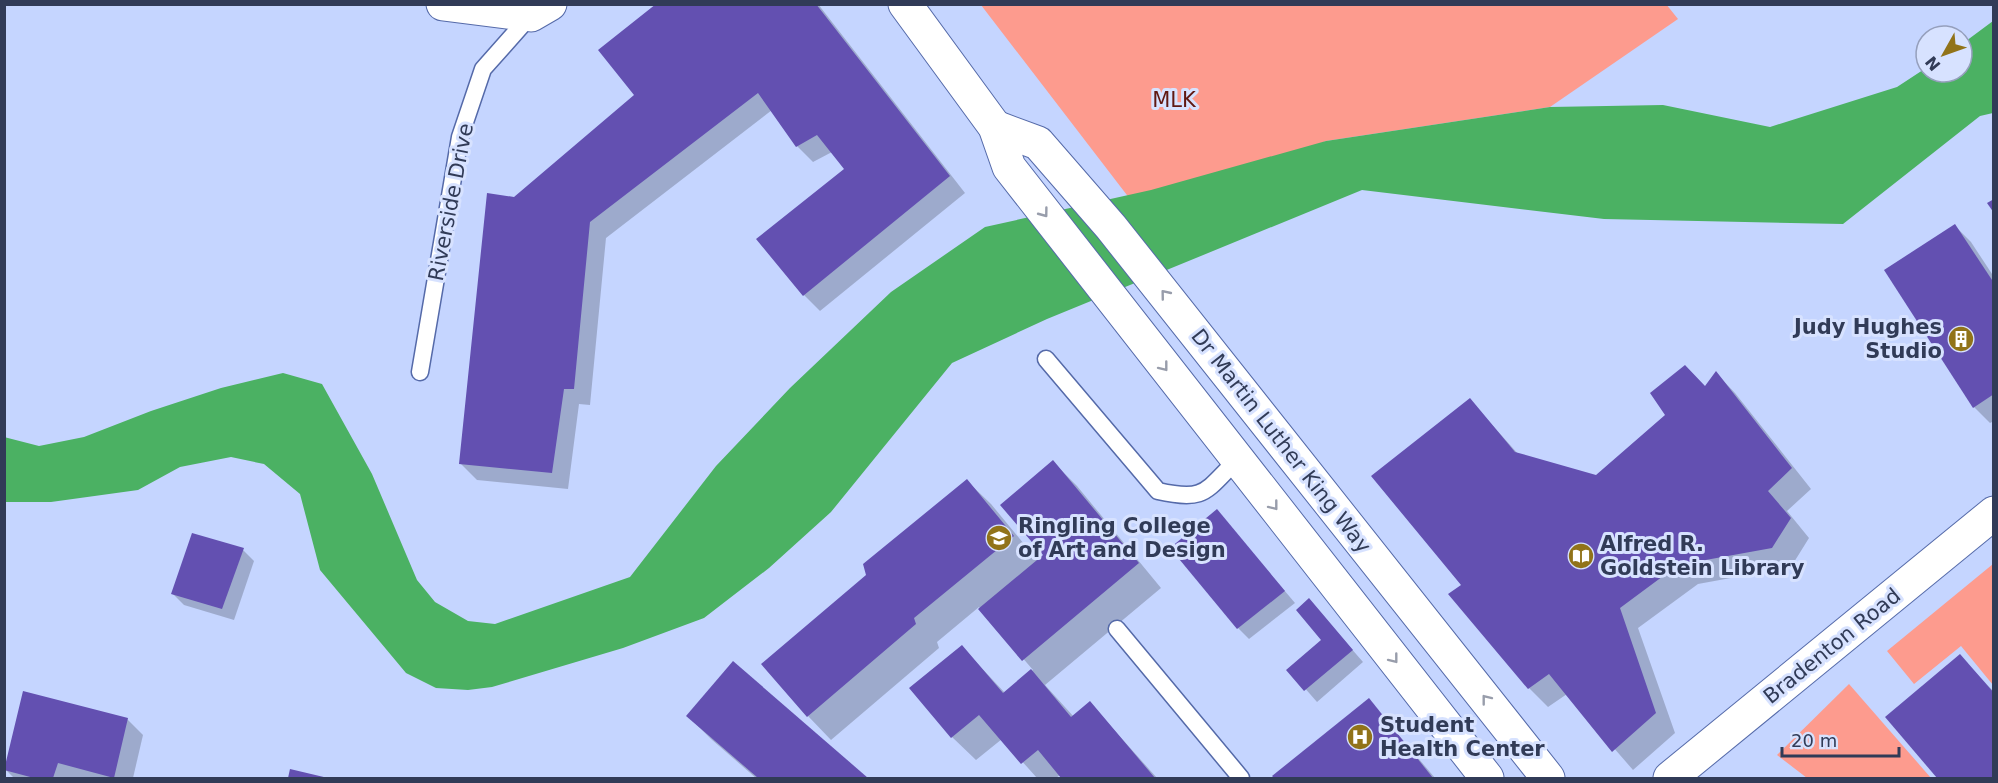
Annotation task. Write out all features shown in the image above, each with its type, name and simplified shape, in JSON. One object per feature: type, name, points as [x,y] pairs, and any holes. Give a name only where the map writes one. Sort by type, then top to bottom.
[{"type":"street","name":"Riverside Drive","points":[[443,4],[540,10]]},
{"type":"street","points":[[905,4],[995,127],[1009,167],[1487,778]]},
{"type":"street","name":"Dr Martin Luther King Way","points":[[995,127],[1038,143],[1111,227],[1548,778]]},
{"type":"street","name":"Bradenton Road","points":[[1670,778],[1994,513]]},
{"type":"lane","name":"Riverside Drive","points":[[420,372],[460,137],[483,69],[540,10]]},
{"type":"lane","points":[[1046,359],[1158,490],[1186,497],[1201,494],[1238,459]]},
{"type":"lane","points":[[1117,629],[1241,778]]},
{"type":"green space","name":"MLK","points":[[1666,4],[1678,19],[1550,107],[1326,141],[1143,216],[981,5]]},
{"type":"green space","points":[[1993,564],[1993,685],[1961,646],[1914,684],[1887,651]]},
{"type":"green space","points":[[1849,684],[1931,778],[1807,778],[1777,755]]},
{"type":"shaded area","points":[[1993,21],[1993,113],[1980,116],[1843,224],[1604,219],[1362,190],[1047,319],[952,363],[831,512],[769,568],[704,618],[623,648],[492,687],[468,690],[436,688],[406,673],[320,570],[300,494],[264,464],[231,457],[180,467],[138,490],[51,502],[5,502],[4,437],[39,446],[84,437],[151,411],[221,388],[283,373],[322,384],[372,474],[417,580],[435,602],[468,621],[495,624],[630,577],[716,466],[790,388],[891,292],[985,227],[1151,190],[1326,141],[1550,107],[1663,105],[1770,127],[1897,87],[1914,76],[1914,84],[1974,84],[1974,35]]},
{"type":"building","points":[[656,4],[816,4],[950,176],[803,296],[756,239],[844,169],[817,135],[796,147],[758,93],[590,222],[574,389],[564,389],[552,473],[459,464],[487,193],[514,197],[634,95],[598,50]]},
{"type":"building","points":[[1994,199],[1994,213],[1987,203]]},
{"type":"building","name":"Judy Hughes Studio","points":[[1955,224],[1994,283],[1994,394],[1973,408],[1884,270]]},
{"type":"building","name":"Alfred R. Goldstein Library","points":[[1685,365],[1705,386],[1716,371],[1792,468],[1768,491],[1791,518],[1772,548],[1678,565],[1620,608],[1656,713],[1612,752],[1549,674],[1528,689],[1448,594],[1461,585],[1371,476],[1470,398],[1515,452],[1596,475],[1665,415],[1650,393]]},
{"type":"building","points":[[1053,460],[1139,563],[1022,661],[978,609],[1043,555],[1000,505]]},
{"type":"building","points":[[967,479],[1014,536],[914,618],[916,624],[807,717],[761,664],[866,575],[863,564]]},
{"type":"building","points":[[1217,509],[1285,591],[1237,629],[1170,548]]},
{"type":"building","points":[[192,533],[244,548],[222,609],[171,594]]},
{"type":"building","points":[[1309,598],[1353,650],[1304,691],[1286,670],[1321,640],[1296,610]]},
{"type":"building","points":[[962,645],[1003,693],[1031,669],[1071,717],[1090,701],[1155,778],[1061,778],[1038,750],[1021,764],[979,715],[951,738],[909,688]]},
{"type":"building","points":[[1960,654],[1994,693],[1994,778],[1937,778],[1885,717]]},
{"type":"building","points":[[733,661],[868,778],[758,778],[686,716]]},
{"type":"building","points":[[23,691],[128,718],[114,778],[58,763],[53,778],[34,778],[4,770]]},
{"type":"building","name":"Student Health Center","points":[[1369,698],[1433,778],[1274,778],[1272,776]]},
{"type":"building","points":[[290,769],[328,778],[288,778]]},
{"type":"place","name":"Judy Hughes Studio","points":[[1961,339]]},
{"type":"place","name":"Ringling College of Art and Design","points":[[999,538]]},
{"type":"place","name":"Alfred R. Goldstein Library","points":[[1581,556]]},
{"type":"place","name":"Student Health Center","points":[[1360,737]]}]
